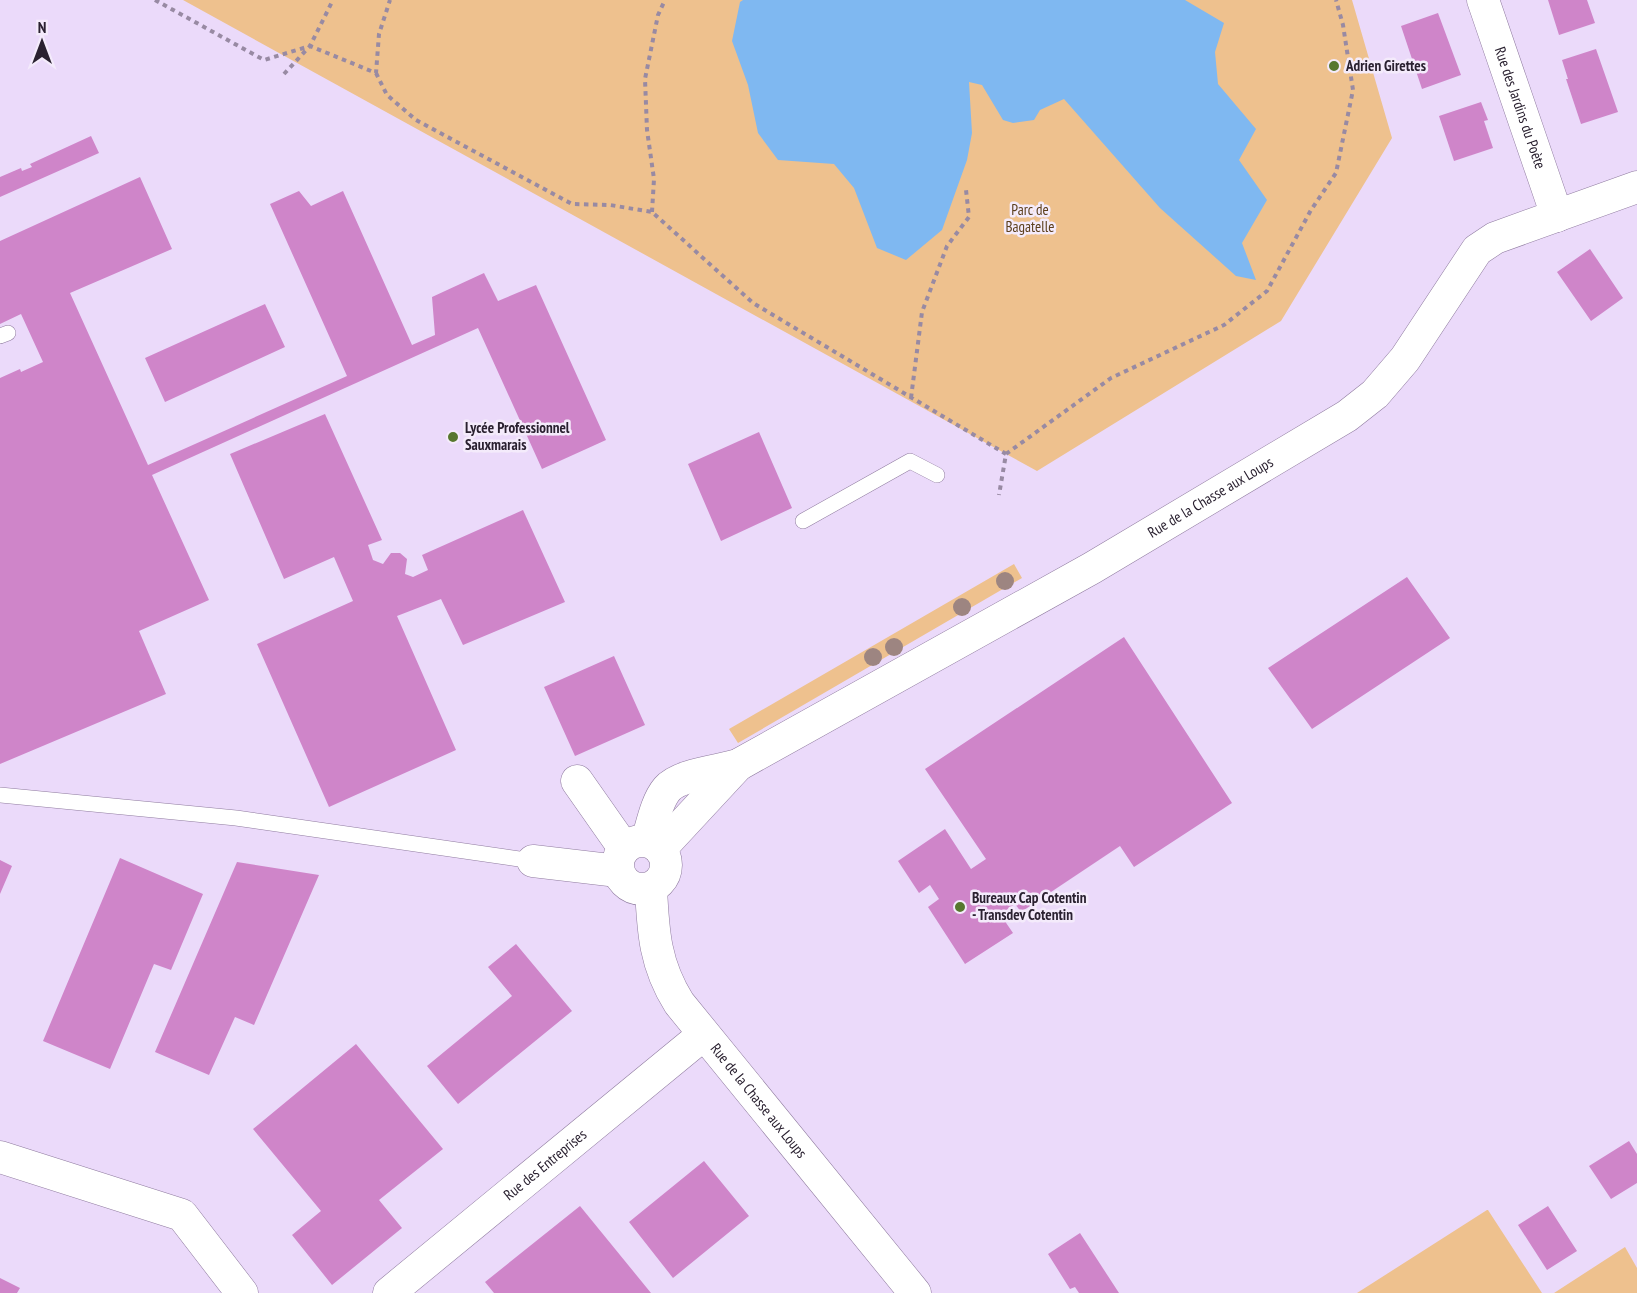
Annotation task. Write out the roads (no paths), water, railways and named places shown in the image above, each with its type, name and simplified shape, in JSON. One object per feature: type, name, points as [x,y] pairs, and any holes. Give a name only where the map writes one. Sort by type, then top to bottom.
[{"type":"street","name":"Rue des Jardins du Poète","points":[[1483,0],[1557,216]]},
{"type":"street","name":"Rue de la Chasse aux Loups","points":[[915,1293],[703,1035],[667,985],[660,968],[652,925],[651,888],[643,889],[627,885],[637,852],[667,789],[684,779],[738,765],[1092,568],[1347,416],[1375,394],[1405,359],[1477,250],[1495,237],[1637,187]]},
{"type":"street","points":[[577,781],[637,852]]},
{"type":"street","points":[[533,861],[637,852]]},
{"type":"street","name":"Rue des Entreprises","points":[[389,1293],[703,1035]]},
{"type":"street","points":[[0,1157],[182,1215],[242,1293]]},
{"type":"lane","points":[[803,521],[910,461],[937,475]]},
{"type":"lane","points":[[0,795],[236,818],[533,861]]},
{"type":"water","points":[[743,0],[1185,0],[1224,23],[1215,52],[1218,84],[1256,129],[1239,160],[1267,200],[1242,243],[1256,280],[1236,276],[1160,208],[1064,99],[1040,110],[1034,120],[1013,123],[1003,120],[982,85],[969,82],[972,133],[967,160],[942,230],[906,260],[877,248],[854,188],[834,164],[778,160],[758,133],[748,85],[732,41],[740,2]]},
{"type":"place","name":"Adrien Girettes","points":[[1334,66]]},
{"type":"place","name":"Lycée Professionnel Sauxmarais","points":[[453,437]]},
{"type":"place","name":"Bureaux Cap Cotentin - Transdev Cotentin","points":[[960,907]]},
{"type":"park label","name":"Parc de Bagatelle","points":[[1030,218]]}]
